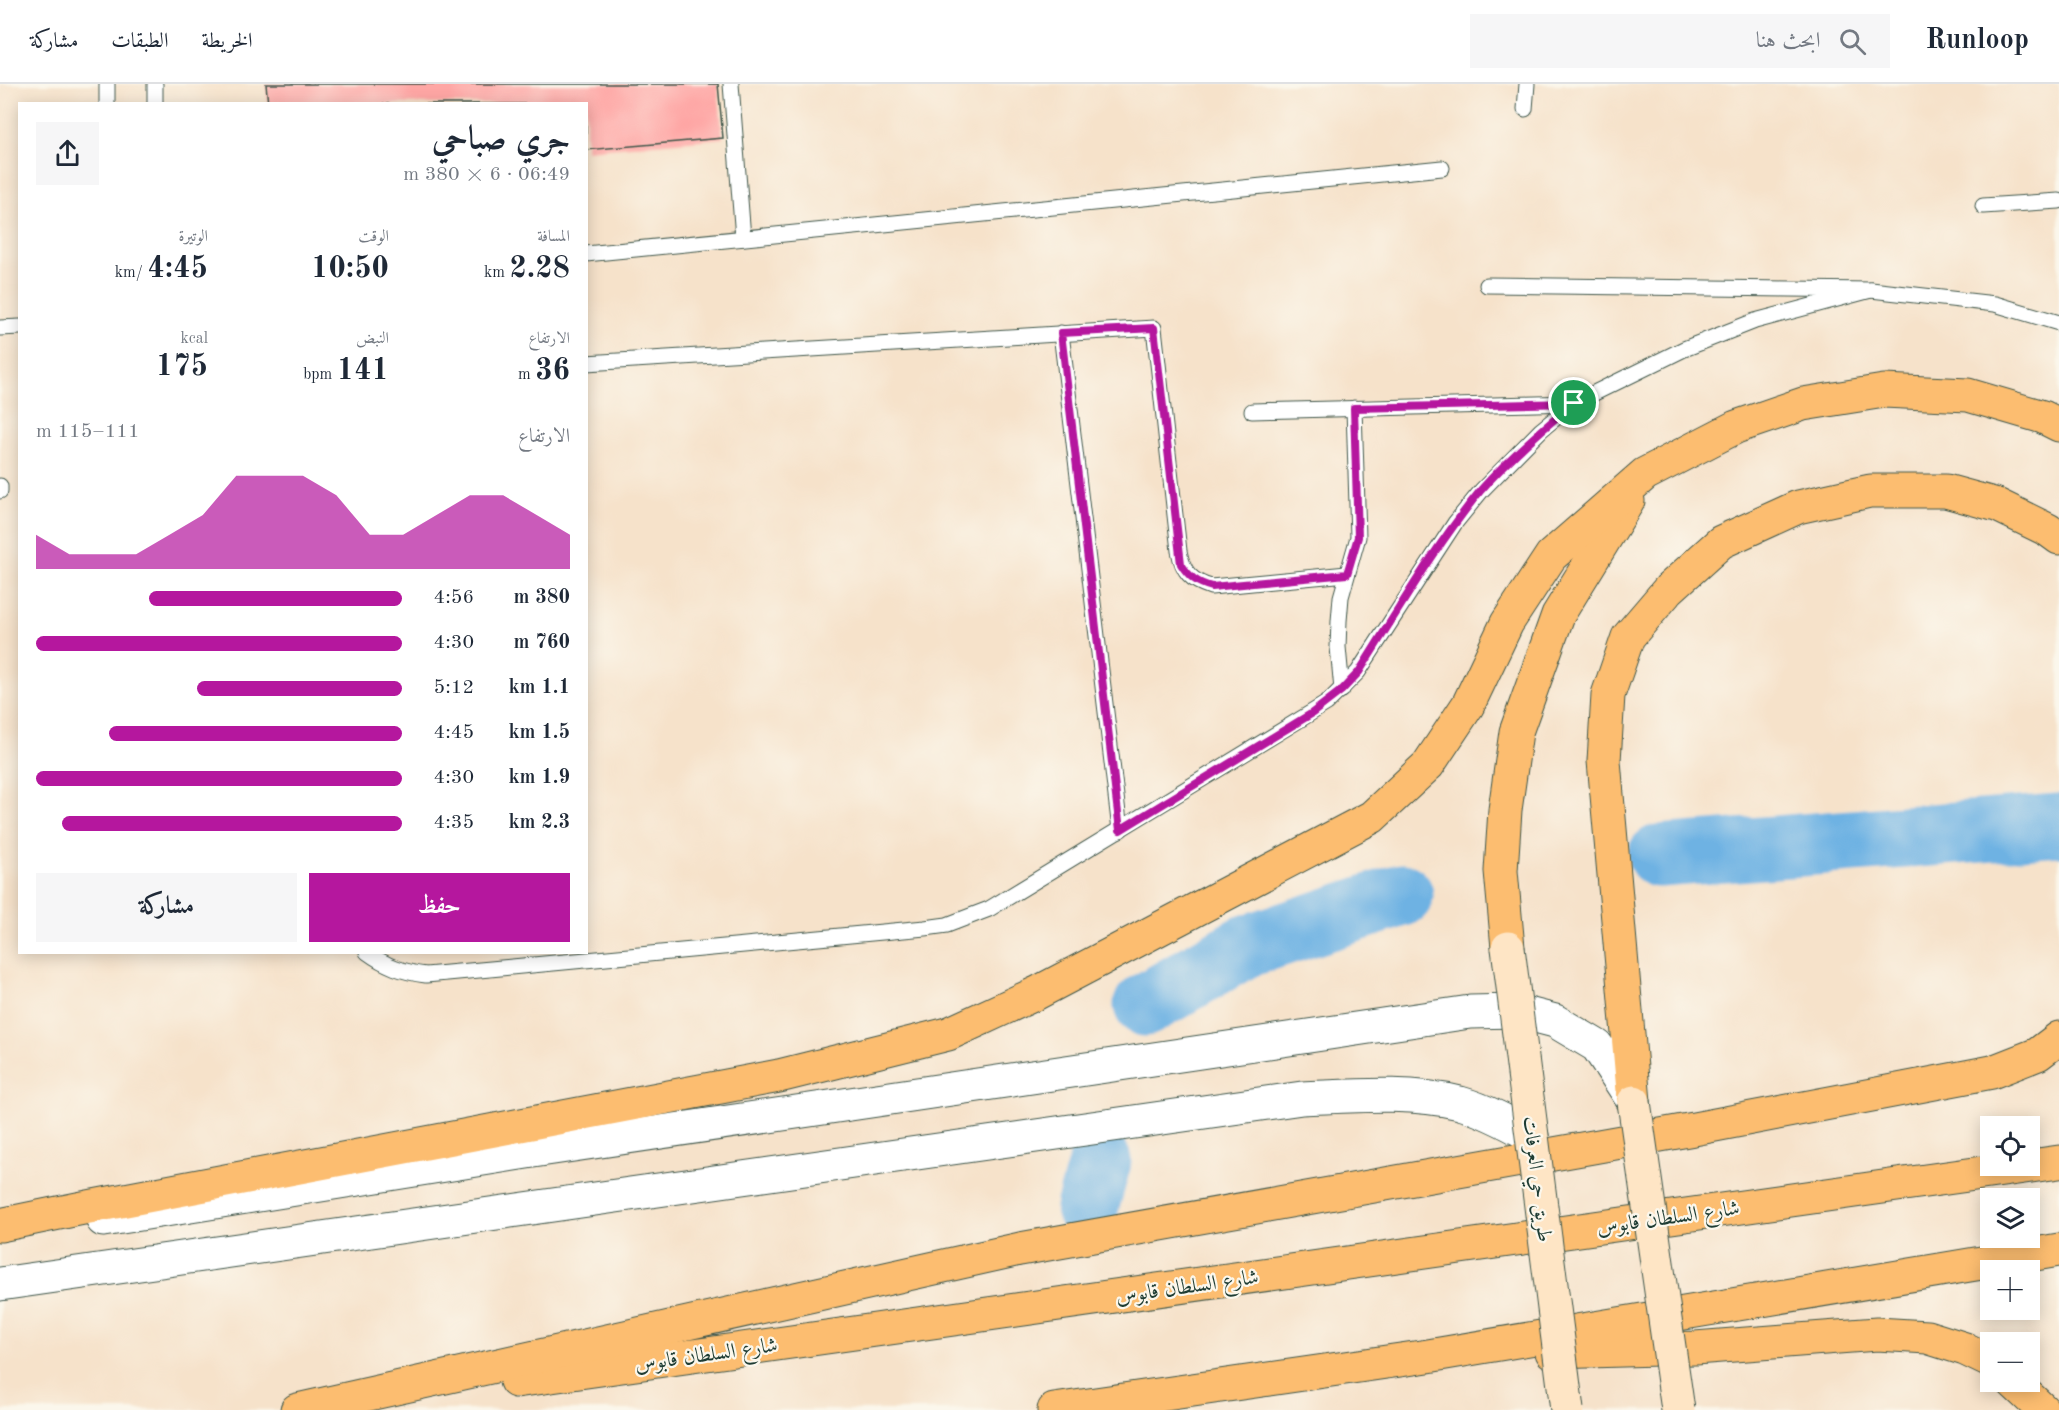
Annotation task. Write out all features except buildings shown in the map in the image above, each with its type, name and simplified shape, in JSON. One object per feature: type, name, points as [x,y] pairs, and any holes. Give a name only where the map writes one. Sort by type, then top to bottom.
[{"type":"highway","points":[[0,1226],[79,1216],[779,1076],[948,1034],[1037,993],[1372,817],[1428,765],[1468,705],[1507,623],[1551,556],[1645,474],[1736,427],[1803,404],[1884,391],[1968,395],[2043,417],[2059,425]]},
{"type":"highway","points":[[1508,948],[1501,871],[1505,810],[1516,732],[1558,615],[1645,474]]},
{"type":"highway","points":[[1634,1102],[1604,762],[1608,695],[1628,637],[1669,589],[1721,542],[1798,507],[1870,491],[1946,491],[1997,505],[2048,530],[2059,538]]},
{"type":"highway","points":[[297,1410],[1020,1249],[1694,1129],[1992,1072],[2038,1054],[2059,1038]]},
{"type":"highway","name":"شارع السلطان قابوس","points":[[315,1410],[2059,1162]]},
{"type":"highway","points":[[1054,1410],[1428,1356],[2059,1250]]},
{"type":"highway","points":[[1428,1356],[1695,1348],[1877,1334],[1926,1337],[1980,1356]]},
{"type":"highway","points":[[2024,1392],[2043,1410]]},
{"type":"main road","name":"طريق حي العرفات","points":[[1508,948],[1568,1410]]},
{"type":"main road","points":[[1634,1102],[1678,1410]]},
{"type":"street","points":[[0,1235],[79,1216],[1470,1012],[1516,1011],[1555,1021],[1597,1047],[1634,1102]]},
{"type":"street","points":[[0,1284],[1302,1098],[1389,1094],[1460,1103],[1498,1118],[1532,1136]]},
{"type":"lane","points":[[107,84],[107,102]]},
{"type":"lane","points":[[155,84],[155,102]]},
{"type":"lane","points":[[731,84],[743,238]]},
{"type":"lane","points":[[1526,109],[1527,84]]},
{"type":"lane","points":[[588,254],[1442,168]]},
{"type":"lane","points":[[1983,206],[2059,201]]},
{"type":"lane","points":[[1487,285],[1871,290],[1995,303],[2059,323]]},
{"type":"lane","points":[[370,954],[383,964],[404,972],[426,975],[947,924],[989,909],[1311,714],[1342,690],[1359,672],[1455,523],[1482,490],[1541,430],[1574,403],[1684,349],[1755,321],[1871,290]]},
{"type":"lane","points":[[0,328],[18,327]]},
{"type":"lane","points":[[588,363],[1154,328],[1179,551],[1181,564],[1188,575],[1198,583],[1212,587],[1347,574]]},
{"type":"lane","points":[[1061,333],[1120,830]]},
{"type":"lane","points":[[1252,411],[1574,403]]},
{"type":"lane","points":[[1342,690],[1338,621],[1347,574],[1358,537],[1354,408]]},
{"type":"lane","points":[[0,486],[0,491]]},
{"type":"waterway","points":[[1659,856],[2059,825]]},
{"type":"waterway","points":[[1145,1005],[1244,947],[1402,895]]},
{"type":"waterway","points":[[1087,1208],[1100,1161]]},
{"type":"route","points":[[1154,328],[1181,564],[1188,575],[1198,583],[1212,587],[1347,574],[1358,537],[1359,517],[1354,408],[1574,403],[1510,459],[1455,523],[1359,672],[1342,690],[1311,714],[1120,830],[1061,333],[1154,328]]}]
